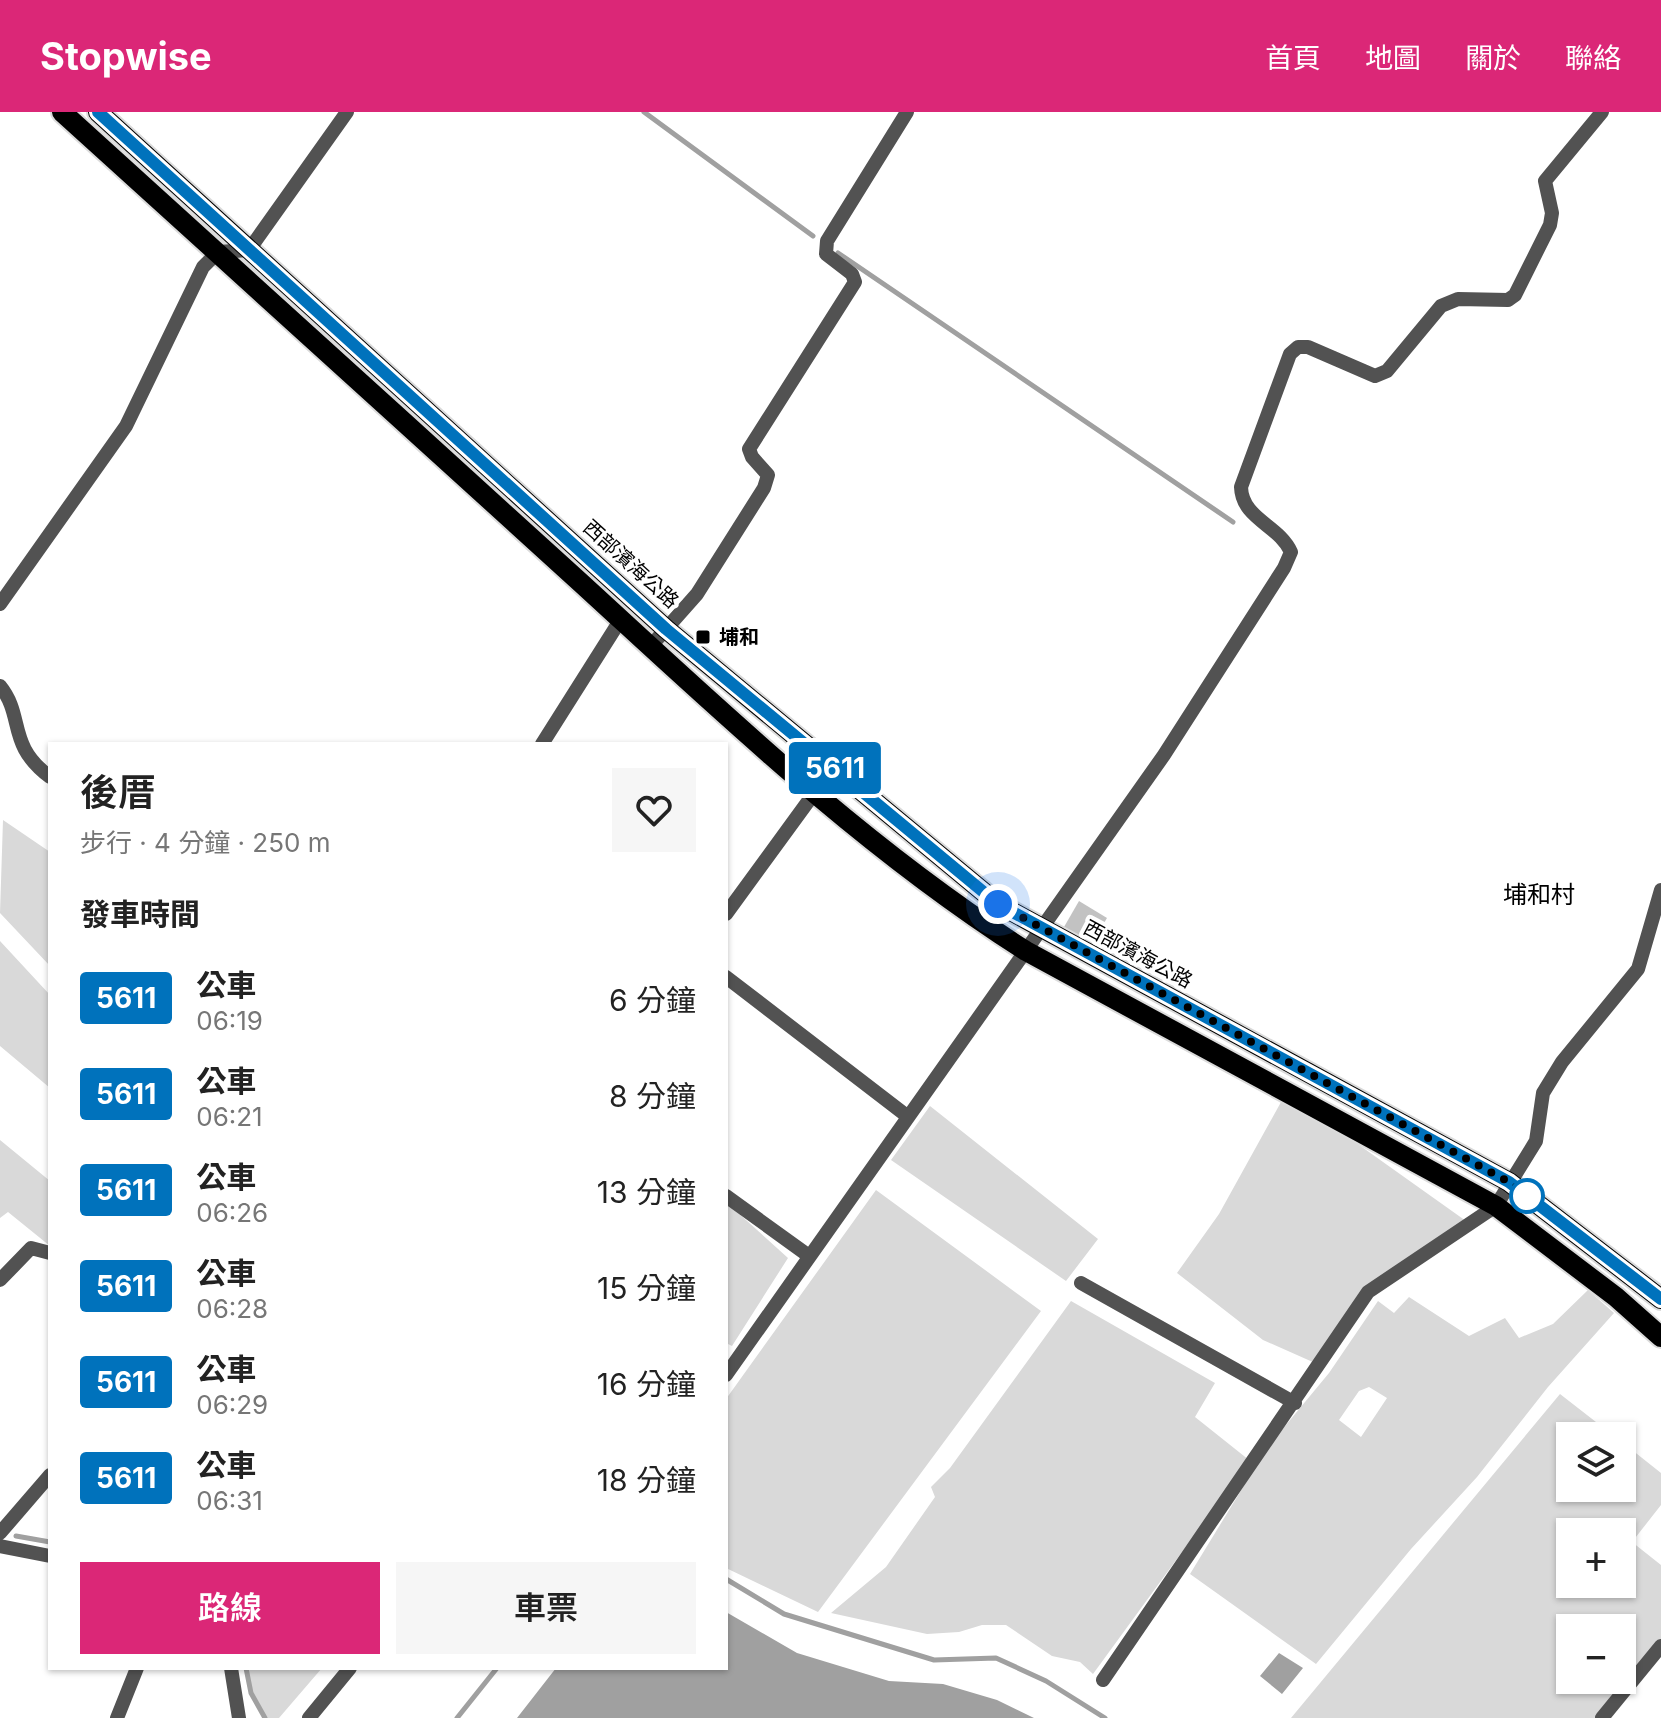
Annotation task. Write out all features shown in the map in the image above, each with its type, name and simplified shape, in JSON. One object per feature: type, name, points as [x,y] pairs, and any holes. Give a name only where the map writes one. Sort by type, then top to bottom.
[{"type":"main road","points":[[62,112],[650,647],[815,792],[959,908],[1026,951],[1496,1206],[1616,1297],[1661,1337]]},
{"type":"main road","name":"西部濱海公路","points":[[98,112],[666,629],[749,701],[810,746],[998,904],[1509,1182],[1661,1299]]},
{"type":"street","points":[[0,604],[126,426],[203,267],[218,252],[249,250],[347,112]]},
{"type":"street","points":[[650,647],[697,594],[764,488],[768,475],[749,449],[855,282],[852,274],[826,254],[827,241],[907,112]]},
{"type":"street","points":[[728,1372],[1164,755],[1291,552],[1286,540],[1245,508],[1241,487],[1290,354],[1298,347],[1308,347],[1375,376],[1387,371],[1441,306],[1458,299],[1508,300],[1515,295],[1550,225],[1552,213],[1545,181],[1602,112]]},
{"type":"street","points":[[543,742],[621,619]]},
{"type":"street","points":[[0,686],[9,697],[16,734],[33,764],[48,775]]},
{"type":"street","points":[[728,911],[815,792],[810,746]]},
{"type":"street","points":[[1103,1680],[1368,1292],[1496,1206],[1536,1141],[1543,1093],[1562,1062],[1638,969],[1661,890]]},
{"type":"street","points":[[728,979],[907,1116]]},
{"type":"street","points":[[728,1197],[809,1256]]},
{"type":"street","points":[[0,1280],[31,1248],[48,1252]]},
{"type":"street","points":[[1081,1283],[1295,1403]]},
{"type":"street","points":[[0,1533],[48,1477]]},
{"type":"street","points":[[0,1546],[48,1556]]},
{"type":"street","points":[[1602,1718],[1661,1646]]},
{"type":"street","points":[[117,1718],[136,1670]]},
{"type":"street","points":[[231,1670],[239,1718]]},
{"type":"street","points":[[309,1718],[348,1670]]},
{"type":"shaded area","points":[[3,820],[48,851],[48,964],[0,913]]},
{"type":"shaded area","points":[[0,941],[48,993],[48,1086],[0,1046]]},
{"type":"shaded area","points":[[1286,1093],[1466,1221],[1359,1293],[1315,1363],[1263,1340],[1177,1273],[1219,1214]]},
{"type":"shaded area","points":[[930,1106],[1098,1239],[1066,1281],[891,1160]]},
{"type":"shaded area","points":[[0,1140],[48,1179],[48,1244],[8,1212],[0,1218]]},
{"type":"shaded area","points":[[876,1190],[1041,1311],[818,1612],[728,1569],[728,1396]]},
{"type":"shaded area","points":[[728,1204],[788,1258],[732,1346],[728,1344]]},
{"type":"shaded area","points":[[1588,1290],[1614,1313],[1548,1387],[1477,1477],[1411,1549],[1316,1664],[1190,1574],[1267,1448],[1329,1373],[1378,1301],[1394,1313],[1409,1297],[1469,1336],[1505,1318],[1519,1338],[1553,1324]],"holes":[[[1369,1387],[1387,1398],[1361,1437],[1339,1420],[1359,1391]]]},
{"type":"shaded area","points":[[1071,1301],[1215,1383],[1195,1417],[1249,1460],[1093,1674],[1080,1662],[1052,1656],[1006,1625],[982,1625],[959,1632],[927,1634],[831,1613],[886,1567],[935,1497],[931,1487],[950,1468]]},
{"type":"shaded area","points":[[1560,1394],[1596,1422],[1556,1422],[1556,1502],[1636,1502],[1636,1453],[1661,1473],[1661,1505],[1636,1537],[1636,1518],[1556,1518],[1556,1598],[1636,1598],[1636,1545],[1661,1565],[1661,1647],[1636,1677],[1636,1614],[1556,1614],[1556,1694],[1622,1694],[1602,1718],[1291,1718]]},
{"type":"shaded area","points":[[728,1613],[797,1653],[889,1681],[943,1684],[997,1700],[1034,1718],[517,1718],[554,1670],[728,1670]]},
{"type":"shaded area","points":[[1279,1653],[1303,1668],[1282,1694],[1260,1676]]},
{"type":"shaded area","points":[[246,1670],[320,1670],[279,1718],[265,1718],[251,1693]]},
{"type":"building","points":[[1079,901],[1107,918],[1092,943],[1064,927]]},
{"type":"waterway","points":[[644,112],[813,236]]},
{"type":"waterway","points":[[838,253],[1233,522]]},
{"type":"waterway","points":[[16,1536],[48,1542]]},
{"type":"waterway","points":[[728,1580],[784,1614],[934,1660],[996,1658],[1046,1681],[1105,1718]]},
{"type":"waterway","points":[[246,1670],[251,1693],[265,1718]]},
{"type":"waterway","points":[[457,1718],[495,1670]]},
{"type":"bus line","name":"5611","points":[[98,112],[666,629],[749,701],[810,746],[900,825],[998,904],[1509,1182],[1661,1299]]},
{"type":"place","name":"埔和","points":[[703,637]]},
{"type":"district","name":"埔和村","points":[[1539,895]]},
{"type":"route","points":[[998,904],[1509,1182],[1531,1198],[1527,1196]]}]
